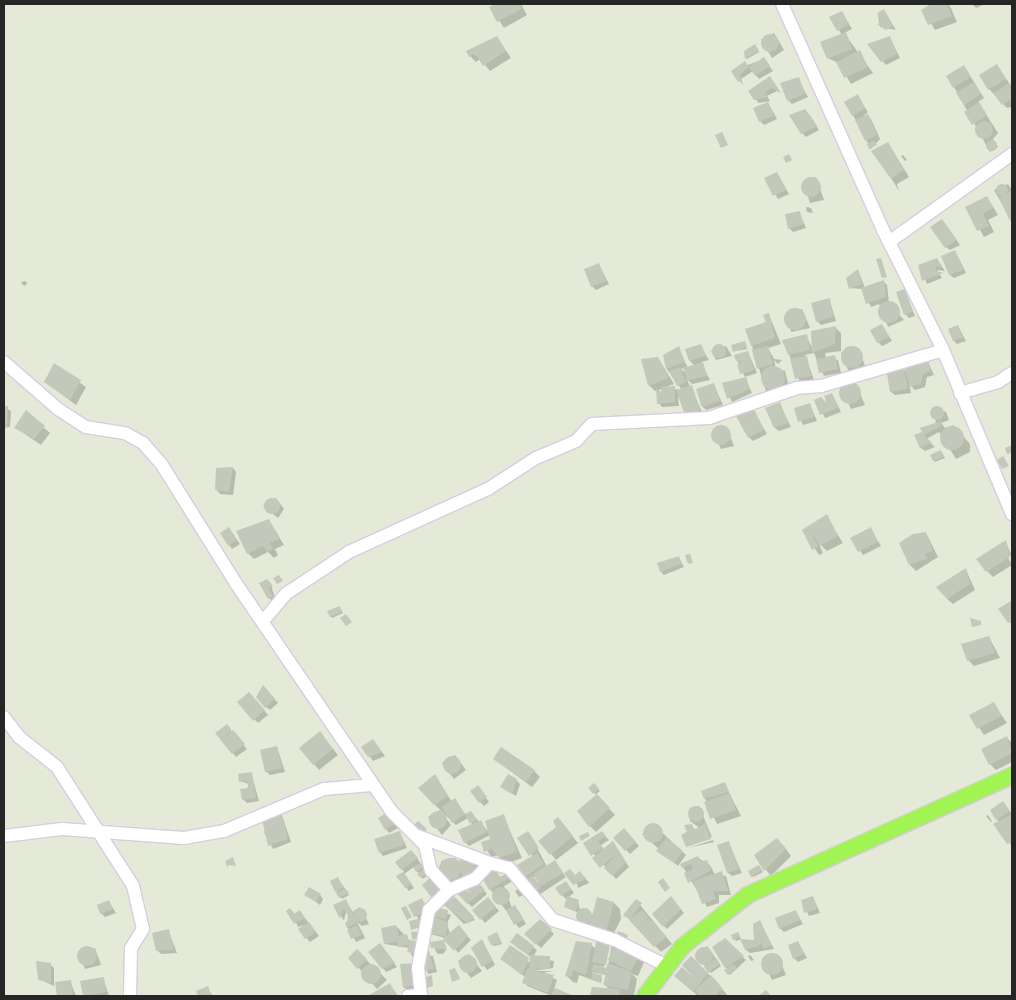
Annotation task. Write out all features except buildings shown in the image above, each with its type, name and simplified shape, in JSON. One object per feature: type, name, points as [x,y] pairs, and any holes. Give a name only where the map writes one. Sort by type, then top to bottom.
[{"type":"main road","points":[[645,996],[665,965],[714,920],[748,896],[1012,776]]},
{"type":"street","points":[[782,4],[889,242],[942,350],[1012,514]]},
{"type":"street","points":[[889,242],[1012,154]]},
{"type":"street","points":[[264,620],[287,593],[349,552],[488,489],[536,458],[576,441],[592,424],[709,418],[797,388],[821,386],[942,350]]},
{"type":"street","points":[[4,362],[14,375],[86,427],[125,433],[143,443],[264,620],[372,785],[407,828],[425,845],[431,870],[449,890]]},
{"type":"street","points":[[960,393],[998,382],[1012,373]]},
{"type":"street","points":[[4,717],[19,737],[57,767],[103,835],[133,886],[143,929],[131,948],[130,996]]},
{"type":"street","points":[[4,836],[62,828],[103,835],[184,838],[224,831],[324,789],[372,785]]},
{"type":"street","points":[[407,828],[490,863],[509,868],[553,920],[615,940],[665,965]]},
{"type":"street","points":[[417,996],[418,967],[429,910],[449,890],[475,879],[490,863]]}]
